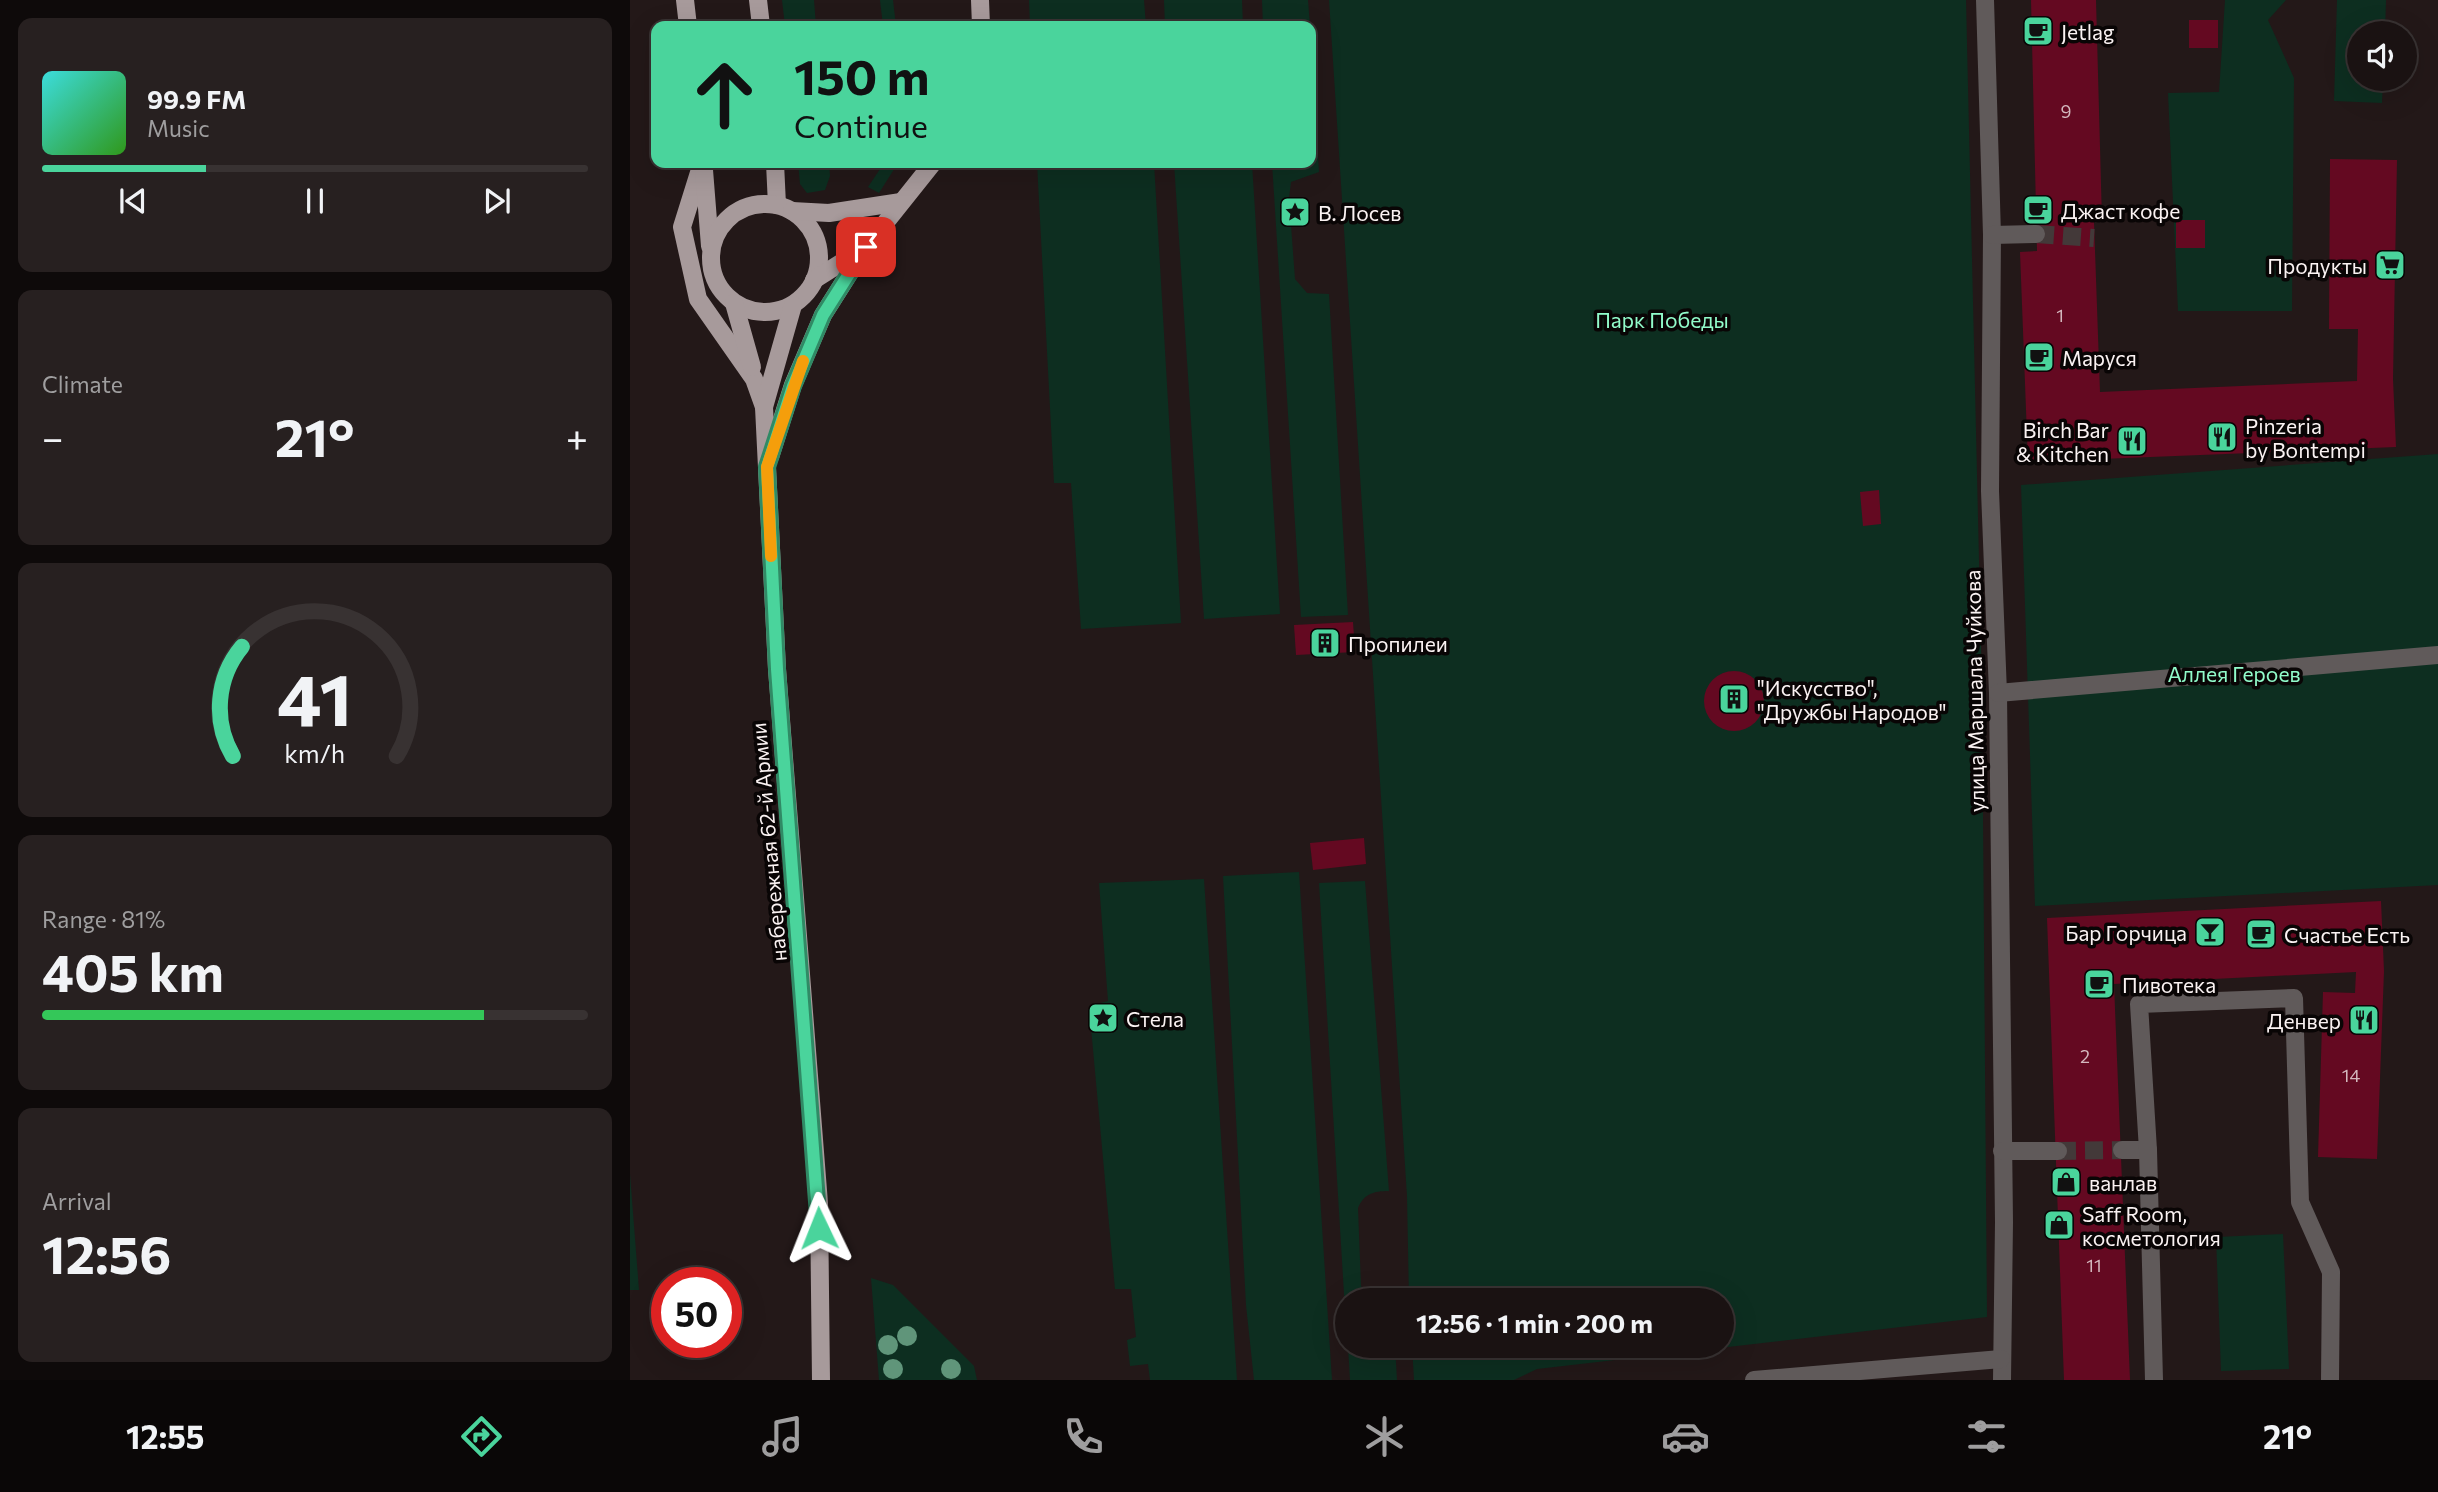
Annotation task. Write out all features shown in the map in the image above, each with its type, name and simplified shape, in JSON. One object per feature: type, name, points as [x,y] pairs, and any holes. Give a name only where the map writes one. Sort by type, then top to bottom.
[{"type":"main road","points":[[685,0],[687,21]]},
{"type":"main road","points":[[758,0],[760,21]]},
{"type":"main road","points":[[980,0],[981,21]]},
{"type":"main road","points":[[701,168],[682,227],[698,299],[754,379]]},
{"type":"main road","points":[[703,168],[715,280],[734,303],[764,407]]},
{"type":"main road","points":[[734,303],[763,313],[779,311],[805,294],[819,265],[816,241],[804,221],[785,208],[776,168]]},
{"type":"main road","points":[[767,467],[793,386],[823,315],[866,247],[928,168]]},
{"type":"main road","points":[[710,250],[716,233],[727,218],[742,208],[760,204],[829,213],[901,202]]},
{"type":"main road","points":[[814,280],[866,247]]},
{"type":"main road","name":"набережная 62-й Армии","points":[[793,304],[764,407],[777,669],[819,1203],[821,1380]]},
{"type":"street","name":"улица Маршала Чуйкова","points":[[1985,0],[1992,235],[1990,491],[1998,693],[2002,1380]]},
{"type":"street","points":[[1992,235],[2036,234]]},
{"type":"street","points":[[1998,693],[2438,655]]},
{"type":"street","points":[[2154,1380],[2148,1150],[2139,1004],[2294,998],[2300,1202],[2331,1272],[2329,1380]]},
{"type":"street","points":[[2122,1150],[2148,1150]]},
{"type":"street","points":[[2002,1151],[2058,1151]]},
{"type":"street","points":[[1754,1380],[2001,1359]]},
{"type":"green space","points":[[782,0],[814,0],[816,21],[784,21]]},
{"type":"green space","points":[[880,0],[893,0],[895,21],[882,21]]},
{"type":"green space","points":[[1029,0],[1144,0],[1146,21],[1030,21]]},
{"type":"green space","points":[[1164,0],[1242,0],[1243,21],[1165,21]]},
{"type":"green space","points":[[1262,0],[1308,0],[1310,21],[1263,21]]},
{"type":"green space","name":"Парк Победы","points":[[1329,0],[1966,0],[1982,690],[1987,1317],[1734,1346],[1734,1288],[1409,1288],[1407,1196]]},
{"type":"green space","points":[[2225,0],[2286,0],[2268,20],[2294,78],[2292,311],[2178,311],[2168,93],[2219,92]]},
{"type":"green space","points":[[2337,0],[2386,0],[2385,21],[2347,21],[2347,91],[2382,91],[2382,103],[2334,101]]},
{"type":"green space","points":[[1316,123],[1319,172],[1291,182],[1289,198],[1295,279],[1307,293],[1329,294],[1348,615],[1301,617],[1272,168],[1316,168]]},
{"type":"green space","points":[[798,168],[829,168],[830,176],[825,190],[807,193],[800,184]]},
{"type":"green space","points":[[881,168],[895,168],[879,193],[868,187]]},
{"type":"green space","points":[[1037,168],[1154,168],[1181,623],[1081,629],[1071,483],[1054,483]]},
{"type":"green space","points":[[1174,168],[1252,168],[1280,614],[1204,619]]},
{"type":"green space","name":"Аллея Героев","points":[[2438,454],[2438,885],[2035,906],[2021,485]]},
{"type":"green space","points":[[1299,872],[1332,1380],[1254,1380],[1246,1305],[1223,876]]},
{"type":"green space","points":[[1204,879],[1237,1380],[1150,1380],[1148,1364],[1130,1366],[1127,1340],[1136,1337],[1131,1289],[1115,1289],[1089,1006],[1108,1001],[1099,883]]},
{"type":"green space","points":[[1365,881],[1389,1191],[1370,1194],[1358,1208],[1362,1288],[1344,1288],[1319,883]]},
{"type":"green space","points":[[630,1174],[639,1290],[630,1290]]},
{"type":"green space","points":[[2283,1234],[2289,1369],[2221,1371],[2216,1237]]},
{"type":"green space","points":[[871,1278],[893,1285],[974,1366],[977,1380],[879,1380]]},
{"type":"green space","points":[[1349,1358],[1396,1358],[1397,1380],[1350,1380]]},
{"type":"green space","name":"Парк Победы","points":[[1413,1358],[1632,1358],[1537,1369],[1514,1380],[1414,1380]]},
{"type":"building","points":[[2031,0],[2096,0],[2102,221],[2094,222],[2100,392],[2357,381],[2358,329],[2329,329],[2330,159],[2397,160],[2393,379],[2396,447],[2028,462],[2020,252],[2037,251]]},
{"type":"building","points":[[2189,20],[2218,20],[2218,48],[2189,48]]},
{"type":"building","points":[[2176,220],[2205,220],[2205,248],[2176,248]]},
{"type":"building","points":[[1879,490],[1881,524],[1863,526],[1860,492]]},
{"type":"building","name":"Пропилеи","points":[[1353,622],[1355,652],[1296,655],[1294,625]]},
{"type":"building","name":"\"Искусство\", \"Дружбы Народов\"","points":[[1728,671],[1740,671],[1759,684],[1764,701],[1762,713],[1751,726],[1740,731],[1728,731],[1709,718],[1704,707],[1704,695],[1717,676]]},
{"type":"building","points":[[1364,838],[1366,864],[1313,870],[1310,843]]},
{"type":"building","points":[[2381,901],[2384,971],[2377,1159],[2318,1157],[2323,992],[2355,993],[2356,972],[2114,984],[2130,1380],[2064,1380],[2047,918]]},
{"type":"tunnel","points":[[2036,234],[2094,238]]},
{"type":"tunnel","points":[[2058,1151],[2122,1150]]},
{"type":"slow traffic","points":[[771,556],[767,467],[803,361]]},
{"type":"place","name":"Jetlag","points":[[2038,31]]},
{"type":"place","name":"Джаст кофе","points":[[2038,210]]},
{"type":"place","name":"В. Лосев","points":[[1295,212]]},
{"type":"place","name":"Продукты","points":[[2390,265]]},
{"type":"place","name":"Маруся","points":[[2039,357]]},
{"type":"place","name":"Pinzeria by Bontempi","points":[[2222,437]]},
{"type":"place","name":"Birch Bar & Kitchen","points":[[2132,441]]},
{"type":"place","name":"Пропилеи","points":[[1325,643]]},
{"type":"place","name":"\"Искусство\", \"Дружбы Народов\"","points":[[1734,699]]},
{"type":"place","name":"Бар Горчица","points":[[2210,932]]},
{"type":"place","name":"Счастье Есть","points":[[2261,934]]},
{"type":"place","name":"Пивотека","points":[[2099,984]]},
{"type":"place","name":"Стела","points":[[1103,1018]]},
{"type":"place","name":"Денвер","points":[[2364,1020]]},
{"type":"place","name":"ванлав","points":[[2066,1182]]},
{"type":"place","name":"Saff Room, косметология","points":[[2059,1225]]},
{"type":"route","points":[[819,1228],[777,669],[767,467],[793,386],[823,315],[866,247]]}]
